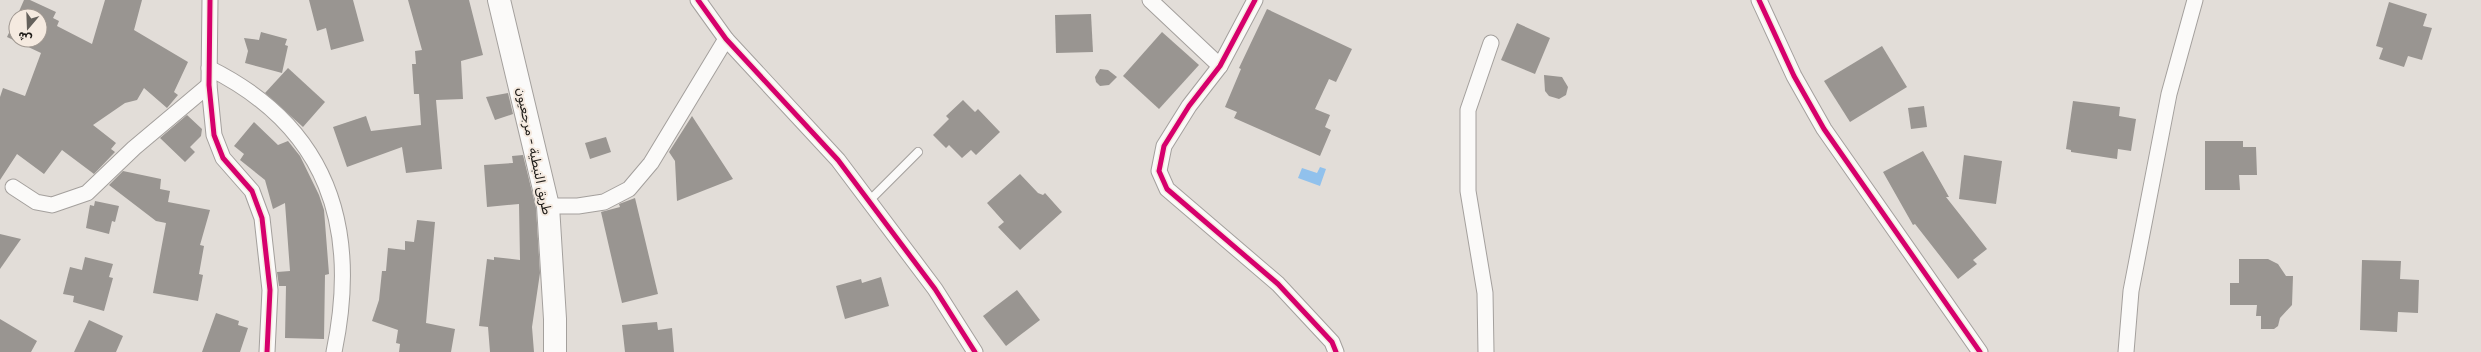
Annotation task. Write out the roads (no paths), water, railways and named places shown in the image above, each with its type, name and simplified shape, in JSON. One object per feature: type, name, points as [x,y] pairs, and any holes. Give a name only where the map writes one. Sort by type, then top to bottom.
[{"type":"main road","name":"طريق النبطية - مرجعيون","points":[[499,0],[548,206],[555,319],[555,352]]},
{"type":"street","points":[[210,0],[209,85],[218,148],[231,169],[252,191],[262,218],[270,290],[267,352]]},
{"type":"street","points":[[698,0],[726,39],[838,160],[935,288],[975,352]]},
{"type":"street","points":[[1150,0],[1220,66]]},
{"type":"street","points":[[1255,0],[1220,66],[1190,106],[1164,146],[1160,170],[1168,189],[1278,284],[1332,342],[1336,352]]},
{"type":"street","points":[[1759,0],[1794,76],[1824,129],[1980,352]]},
{"type":"street","points":[[2126,352],[2131,291],[2169,94],[2195,0]]},
{"type":"street","points":[[548,206],[578,206],[604,202],[629,189],[651,163],[726,39]]},
{"type":"street","points":[[1486,352],[1485,293],[1468,191],[1468,110],[1491,43]]},
{"type":"street","points":[[209,68],[237,82],[272,111],[304,145],[318,166],[330,190],[343,248],[343,287],[340,324],[334,352]]},
{"type":"street","points":[[13,187],[36,202],[52,205],[87,193],[134,148],[209,85]]},
{"type":"lane","points":[[870,202],[918,152]]},
{"type":"water","points":[[1320,167],[1326,169],[1320,186],[1298,178],[1302,168],[1317,173]]}]
